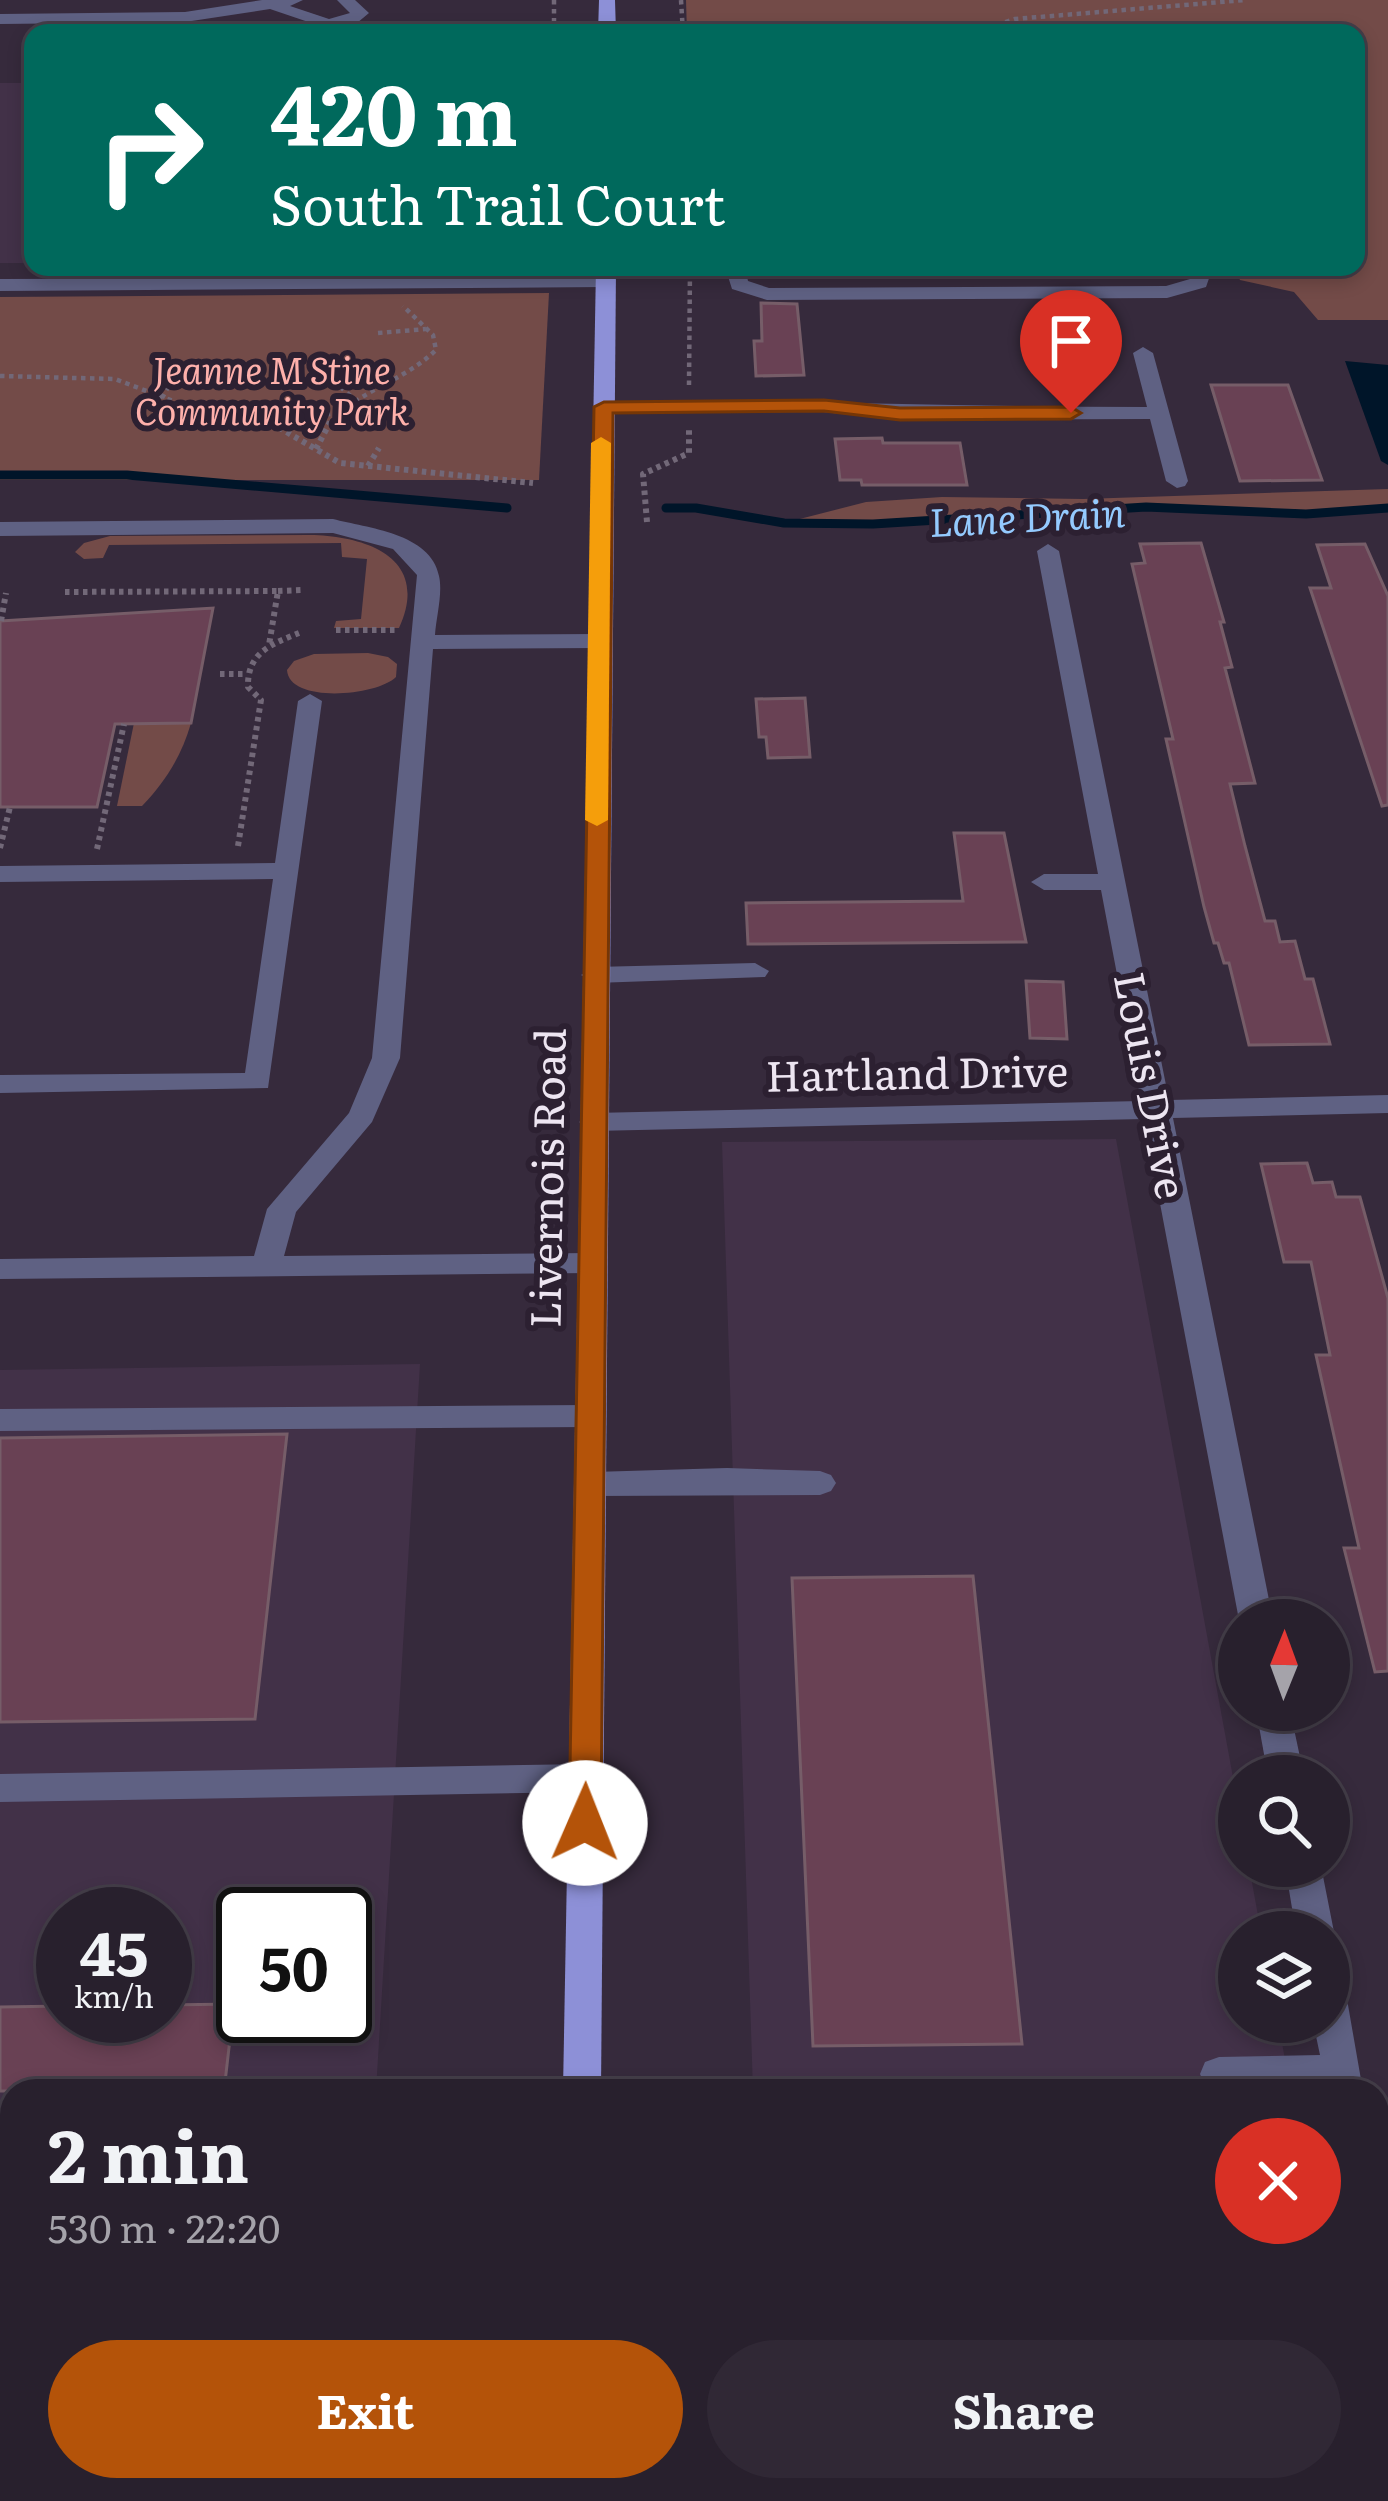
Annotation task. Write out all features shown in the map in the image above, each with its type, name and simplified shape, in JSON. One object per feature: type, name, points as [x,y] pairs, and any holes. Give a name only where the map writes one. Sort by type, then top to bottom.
[{"type":"main road","name":"Livernois Road","points":[[582,2079],[606,276]]},
{"type":"street","points":[[0,19],[185,17],[295,0]]},
{"type":"street","points":[[275,5],[306,20],[333,24],[356,19],[361,13],[345,0]]},
{"type":"street","points":[[0,285],[59,276],[110,276]]},
{"type":"street","points":[[737,276],[739,285],[767,294],[1167,292],[1199,283],[1201,276]]},
{"type":"street","points":[[1143,353],[1177,482]]},
{"type":"street","points":[[604,407],[824,406],[900,414],[1157,412]]},
{"type":"street","points":[[0,529],[314,526],[377,535],[410,550],[428,575],[386,1058],[362,1116],[282,1209],[266,1267]]},
{"type":"street","name":"Louis Drive","points":[[1048,551],[1252,1599]]},
{"type":"street","points":[[424,643],[599,641]]},
{"type":"street","points":[[0,1084],[258,1082],[310,701]]},
{"type":"street","points":[[0,874],[289,871]]},
{"type":"street","points":[[1044,882],[1112,882]]},
{"type":"street","points":[[595,974],[755,971]]},
{"type":"street","name":"Hartland Drive","points":[[593,1122],[1388,1104]]},
{"type":"street","points":[[0,1269],[592,1263]]},
{"type":"street","points":[[0,1420],[590,1415]]},
{"type":"street","points":[[593,1484],[820,1483]]},
{"type":"street","points":[[0,1788],[586,1778]]},
{"type":"street","points":[[1336,2043],[1344,2079]]},
{"type":"street","points":[[1219,2074],[1308,2079]]},
{"type":"path","points":[[999,24],[1245,0]]},
{"type":"path","points":[[689,393],[690,276]]},
{"type":"path","points":[[0,376],[115,379],[162,398],[270,423],[331,414],[432,356],[436,340],[405,311],[405,299]]},
{"type":"path","points":[[378,333],[428,329]]},
{"type":"path","points":[[162,398],[178,368]]},
{"type":"path","points":[[320,369],[354,399]]},
{"type":"path","points":[[316,449],[331,414]]},
{"type":"path","points":[[646,522],[643,474],[689,453],[689,417]]},
{"type":"path","points":[[270,423],[340,463],[533,483]]},
{"type":"path","points":[[368,466],[380,448]]},
{"type":"path","points":[[65,592],[303,590]]},
{"type":"path","points":[[269,645],[278,591]]},
{"type":"path","points":[[1,621],[6,593]]},
{"type":"path","points":[[336,630],[397,630]]},
{"type":"path","points":[[237,855],[261,700],[248,687],[247,674],[254,656],[299,633]]},
{"type":"path","points":[[220,674],[247,674]]},
{"type":"path","points":[[95,856],[124,724]]},
{"type":"path","points":[[0,848],[10,807]]},
{"type":"shaded area","points":[[0,83],[24,83],[24,263],[0,263]]},
{"type":"shaded area","points":[[1116,1139],[1218,1695],[1218,1731],[1225,1731],[1229,1755],[1218,1755],[1218,1887],[1253,1887],[1257,1911],[1218,1911],[1218,2043],[1282,2043],[1289,2079],[753,2079],[722,1142]]},
{"type":"shaded area","points":[[420,1364],[377,2079],[0,2079],[0,1370]]},
{"type":"green space","points":[[686,0],[1388,0],[1388,320],[1318,320],[1294,292],[1238,276],[1365,276],[1365,24],[687,24]]},
{"type":"green space","name":"Jeanne M Stine Community Park","points":[[549,293],[539,480],[0,480],[0,297]]},
{"type":"green space","points":[[1388,489],[1388,508],[1283,515],[1146,507],[873,524],[784,523],[866,502],[942,497],[1083,499]]},
{"type":"green space","points":[[310,535],[372,546],[400,568],[407,584],[407,604],[399,628],[334,628],[336,621],[361,619],[367,559],[342,557],[341,543],[109,545],[103,558],[84,559],[75,552],[84,543],[110,536]]},
{"type":"green space","points":[[368,653],[397,664],[396,677],[371,689],[317,692],[291,681],[287,670],[294,661],[314,654]]},
{"type":"green space","points":[[134,723],[191,723],[178,757],[151,797],[142,806],[117,806]]},
{"type":"water","points":[[1345,361],[1388,365],[1388,465],[1381,461]]},
{"type":"building","points":[[761,303],[797,304],[804,375],[756,376],[754,341],[762,341]]},
{"type":"building","points":[[1211,385],[1288,385],[1322,480],[1240,481]]},
{"type":"building","points":[[882,438],[883,443],[960,443],[967,485],[862,485],[861,480],[840,480],[835,439]]},
{"type":"building","points":[[1201,543],[1224,622],[1220,622],[1232,667],[1225,668],[1255,783],[1230,784],[1245,846],[1265,921],[1275,921],[1280,942],[1295,941],[1305,979],[1313,979],[1330,1044],[1249,1045],[1229,963],[1224,963],[1214,943],[1204,907],[1166,739],[1173,739],[1132,564],[1145,563],[1140,544]]},
{"type":"building","points":[[1365,544],[1388,596],[1388,805],[1382,806],[1310,588],[1331,588],[1317,545]]},
{"type":"building","points":[[213,608],[191,723],[115,724],[97,807],[0,807],[0,621]]},
{"type":"building","points":[[805,698],[810,757],[768,758],[766,737],[759,737],[756,699]]},
{"type":"building","points":[[954,833],[1004,833],[1026,942],[748,944],[746,903],[963,901]]},
{"type":"building","points":[[1026,981],[1063,982],[1067,1039],[1030,1038]]},
{"type":"building","points":[[1307,1163],[1313,1183],[1332,1182],[1336,1197],[1360,1197],[1388,1298],[1388,1671],[1375,1672],[1344,1548],[1359,1548],[1316,1355],[1330,1355],[1311,1262],[1284,1262],[1261,1164]]},
{"type":"building","points":[[287,1434],[255,1719],[0,1722],[0,1438]]},
{"type":"building","points":[[973,1576],[1022,2044],[813,2046],[792,1578]]},
{"type":"building","points":[[216,2004],[216,2043],[230,2043],[225,2079],[0,2079],[0,2007],[36,2006],[36,2043],[192,2043],[192,2005]]},
{"type":"waterway","name":"Lane Drain","points":[[0,475],[127,475],[507,508]]},
{"type":"waterway","name":"Lane Drain","points":[[666,508],[696,508],[784,523],[873,524],[1146,507],[1306,514],[1388,508]]},
{"type":"slow traffic","points":[[597,820],[601,443]]},
{"type":"route","points":[[585,1823],[604,407],[824,406],[900,414],[1071,413]]}]
